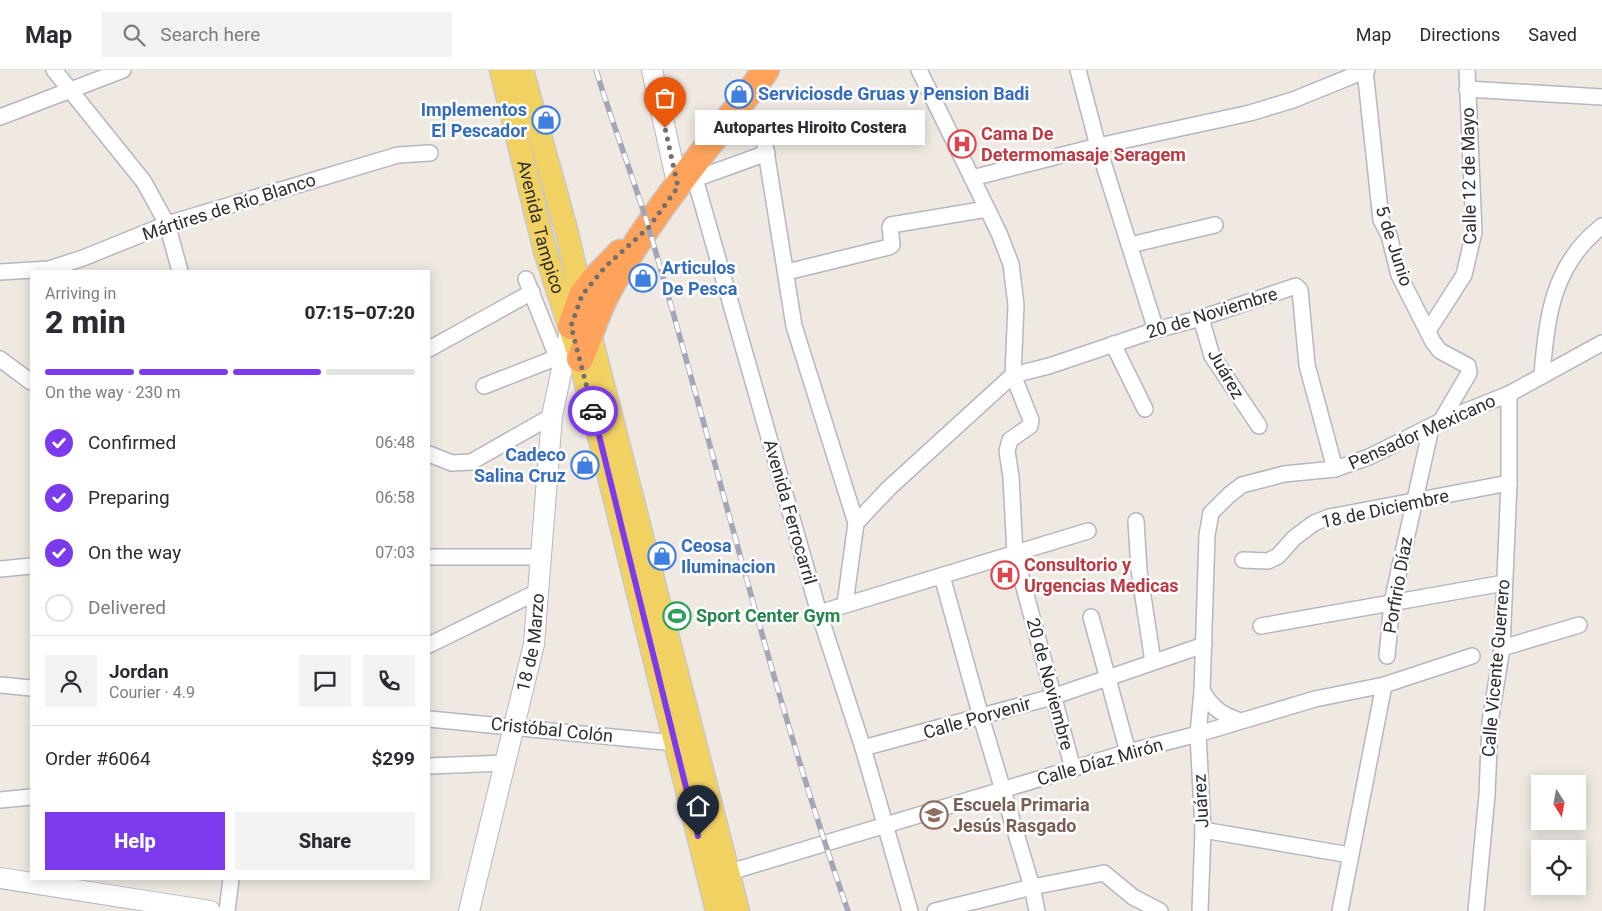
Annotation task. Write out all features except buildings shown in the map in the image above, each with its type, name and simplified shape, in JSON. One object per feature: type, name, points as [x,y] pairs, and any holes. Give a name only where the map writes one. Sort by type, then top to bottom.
[{"type":"highway","points":[[566,361],[581,330],[606,295],[648,228],[688,178],[757,75]]},
{"type":"highway","points":[[581,330],[582,295],[606,266],[648,228]]},
{"type":"main road","name":"Avenida Tampico","points":[[501,70],[545,251],[581,330],[670,680]]},
{"type":"main road","name":"Avenida Tampico","points":[[522,70],[582,295]]},
{"type":"main road","points":[[652,70],[688,178]]},
{"type":"main road","points":[[566,361],[670,680],[730,872],[738,911]]},
{"type":"main road","name":"18 de Marzo","points":[[470,911],[505,763],[516,726],[534,644],[552,416],[566,361]]},
{"type":"main road","points":[[670,680],[675,743],[717,911]]},
{"type":"main road","points":[[0,878],[210,911]]},
{"type":"street","points":[[54,70],[144,182],[167,224],[180,270]]},
{"type":"street","points":[[0,118],[124,70]]},
{"type":"street","name":"20 de Noviembre","points":[[919,70],[987,209],[1011,264],[1016,305],[1013,375],[1031,420],[1030,426],[1010,440],[1007,451],[1011,477],[1015,554],[1052,697],[1073,769]]},
{"type":"street","points":[[1078,70],[1098,146],[1156,330]]},
{"type":"street","points":[[972,178],[1098,146],[1250,113],[1293,100],[1365,70]]},
{"type":"street","name":"5 de Junio","points":[[1365,70],[1376,157],[1379,213],[1390,236],[1399,275],[1440,351],[1468,366],[1469,373],[1436,424]]},
{"type":"street","name":"Calle 12 de Mayo","points":[[1428,331],[1464,275],[1474,232],[1467,70]]},
{"type":"street","points":[[1467,89],[1602,97]]},
{"type":"street","points":[[761,120],[787,272],[794,326],[856,523],[845,604]]},
{"type":"street","points":[[688,178],[767,152]]},
{"type":"street","name":"Mártires de Río Blanco","points":[[48,270],[167,224],[398,155],[430,153]]},
{"type":"street","name":"Avenida Ferrocarril","points":[[688,178],[819,612],[863,748],[910,911]]},
{"type":"street","points":[[787,272],[890,247],[892,245],[891,225],[987,209]]},
{"type":"street","points":[[1130,245],[1215,225]]},
{"type":"street","points":[[1542,376],[1546,328],[1557,286],[1580,245],[1602,226]]},
{"type":"street","name":"Mártires de Río Blanco","points":[[0,272],[30,271]]},
{"type":"street","points":[[430,348],[529,286],[566,361],[484,386]]},
{"type":"street","name":"20 de Noviembre","points":[[856,523],[889,488],[1013,375],[1049,366],[1156,330],[1202,318],[1296,286],[1300,290],[1307,365],[1335,469]]},
{"type":"street","name":"Juárez","points":[[1202,318],[1212,356],[1259,426]]},
{"type":"street","name":"Pensador Mexicano","points":[[1211,513],[1242,485],[1284,474],[1335,469],[1369,457],[1436,424],[1510,394],[1602,343]]},
{"type":"street","points":[[1113,344],[1145,409]]},
{"type":"street","points":[[0,359],[30,381]]},
{"type":"street","name":"Calle Vicente Guerrero","points":[[1476,911],[1488,795],[1490,722],[1502,648],[1509,483],[1510,394]]},
{"type":"street","points":[[430,454],[452,463],[471,462],[552,416]]},
{"type":"street","name":"Porfirio Díaz","points":[[1387,656],[1392,602],[1414,503],[1436,424]]},
{"type":"street","name":"18 de Diciembre","points":[[1243,560],[1268,561],[1278,556],[1294,538],[1314,523],[1329,517],[1414,503],[1509,483]]},
{"type":"street","name":"Juárez","points":[[1200,911],[1203,830],[1198,734],[1202,691],[1207,535],[1211,513]]},
{"type":"street","points":[[1136,521],[1139,570],[1153,662]]},
{"type":"street","points":[[819,612],[1088,531]]},
{"type":"street","points":[[430,557],[540,556]]},
{"type":"street","points":[[0,569],[30,566]]},
{"type":"street","points":[[942,576],[981,717],[1032,887],[1036,911]]},
{"type":"street","points":[[1261,626],[1504,582]]},
{"type":"street","points":[[430,645],[539,591]]},
{"type":"street","points":[[1091,617],[1128,752]]},
{"type":"street","points":[[1502,648],[1579,625]]},
{"type":"street","name":"Calle Porvenir","points":[[863,748],[1052,697],[1204,645]]},
{"type":"street","name":"Calle Díaz Mirón","points":[[730,872],[1128,752],[1198,734],[1238,720],[1315,699],[1384,685],[1472,656]]},
{"type":"street","points":[[0,685],[30,688]]},
{"type":"street","points":[[1340,911],[1384,685]]},
{"type":"street","points":[[1202,691],[1211,707],[1224,716],[1238,720]]},
{"type":"street","name":"Cristóbal Colón","points":[[430,719],[675,743]]},
{"type":"street","points":[[430,766],[505,763]]},
{"type":"street","points":[[0,800],[30,797]]},
{"type":"street","points":[[1203,830],[1350,855]]},
{"type":"street","points":[[935,911],[1032,887],[1104,873],[1133,897],[1160,911]]},
{"type":"street","points":[[227,911],[230,880]]},
{"type":"railway","points":[[596,70],[649,229],[768,657],[793,742],[848,911]]},
{"type":"way so far","points":[[593,411],[571,326],[582,295],[593,280],[648,228],[678,187],[665,128]]},
{"type":"place","name":"Serviciosde Gruas y Pension Badi","points":[[739,94]]},
{"type":"place","name":"Implementos El Pescador","points":[[546,120]]},
{"type":"place","name":"Autopartes Hiroito Costera","points":[[665,128]]},
{"type":"place","name":"Cama De Determomasaje Seragem","points":[[962,144]]},
{"type":"place","name":"Articulos De Pesca","points":[[643,278]]},
{"type":"place","name":"Cadeco Salina Cruz","points":[[585,465]]},
{"type":"place","name":"Ceosa Iluminacion","points":[[662,556]]},
{"type":"place","name":"Consultorio y Urgencias Medicas","points":[[1005,575]]},
{"type":"place","name":"Sport Center Gym","points":[[677,616]]},
{"type":"place","name":"Escuela Primaria Jesús Rasgado","points":[[934,815]]},
{"type":"route","points":[[593,411],[698,836]]}]
